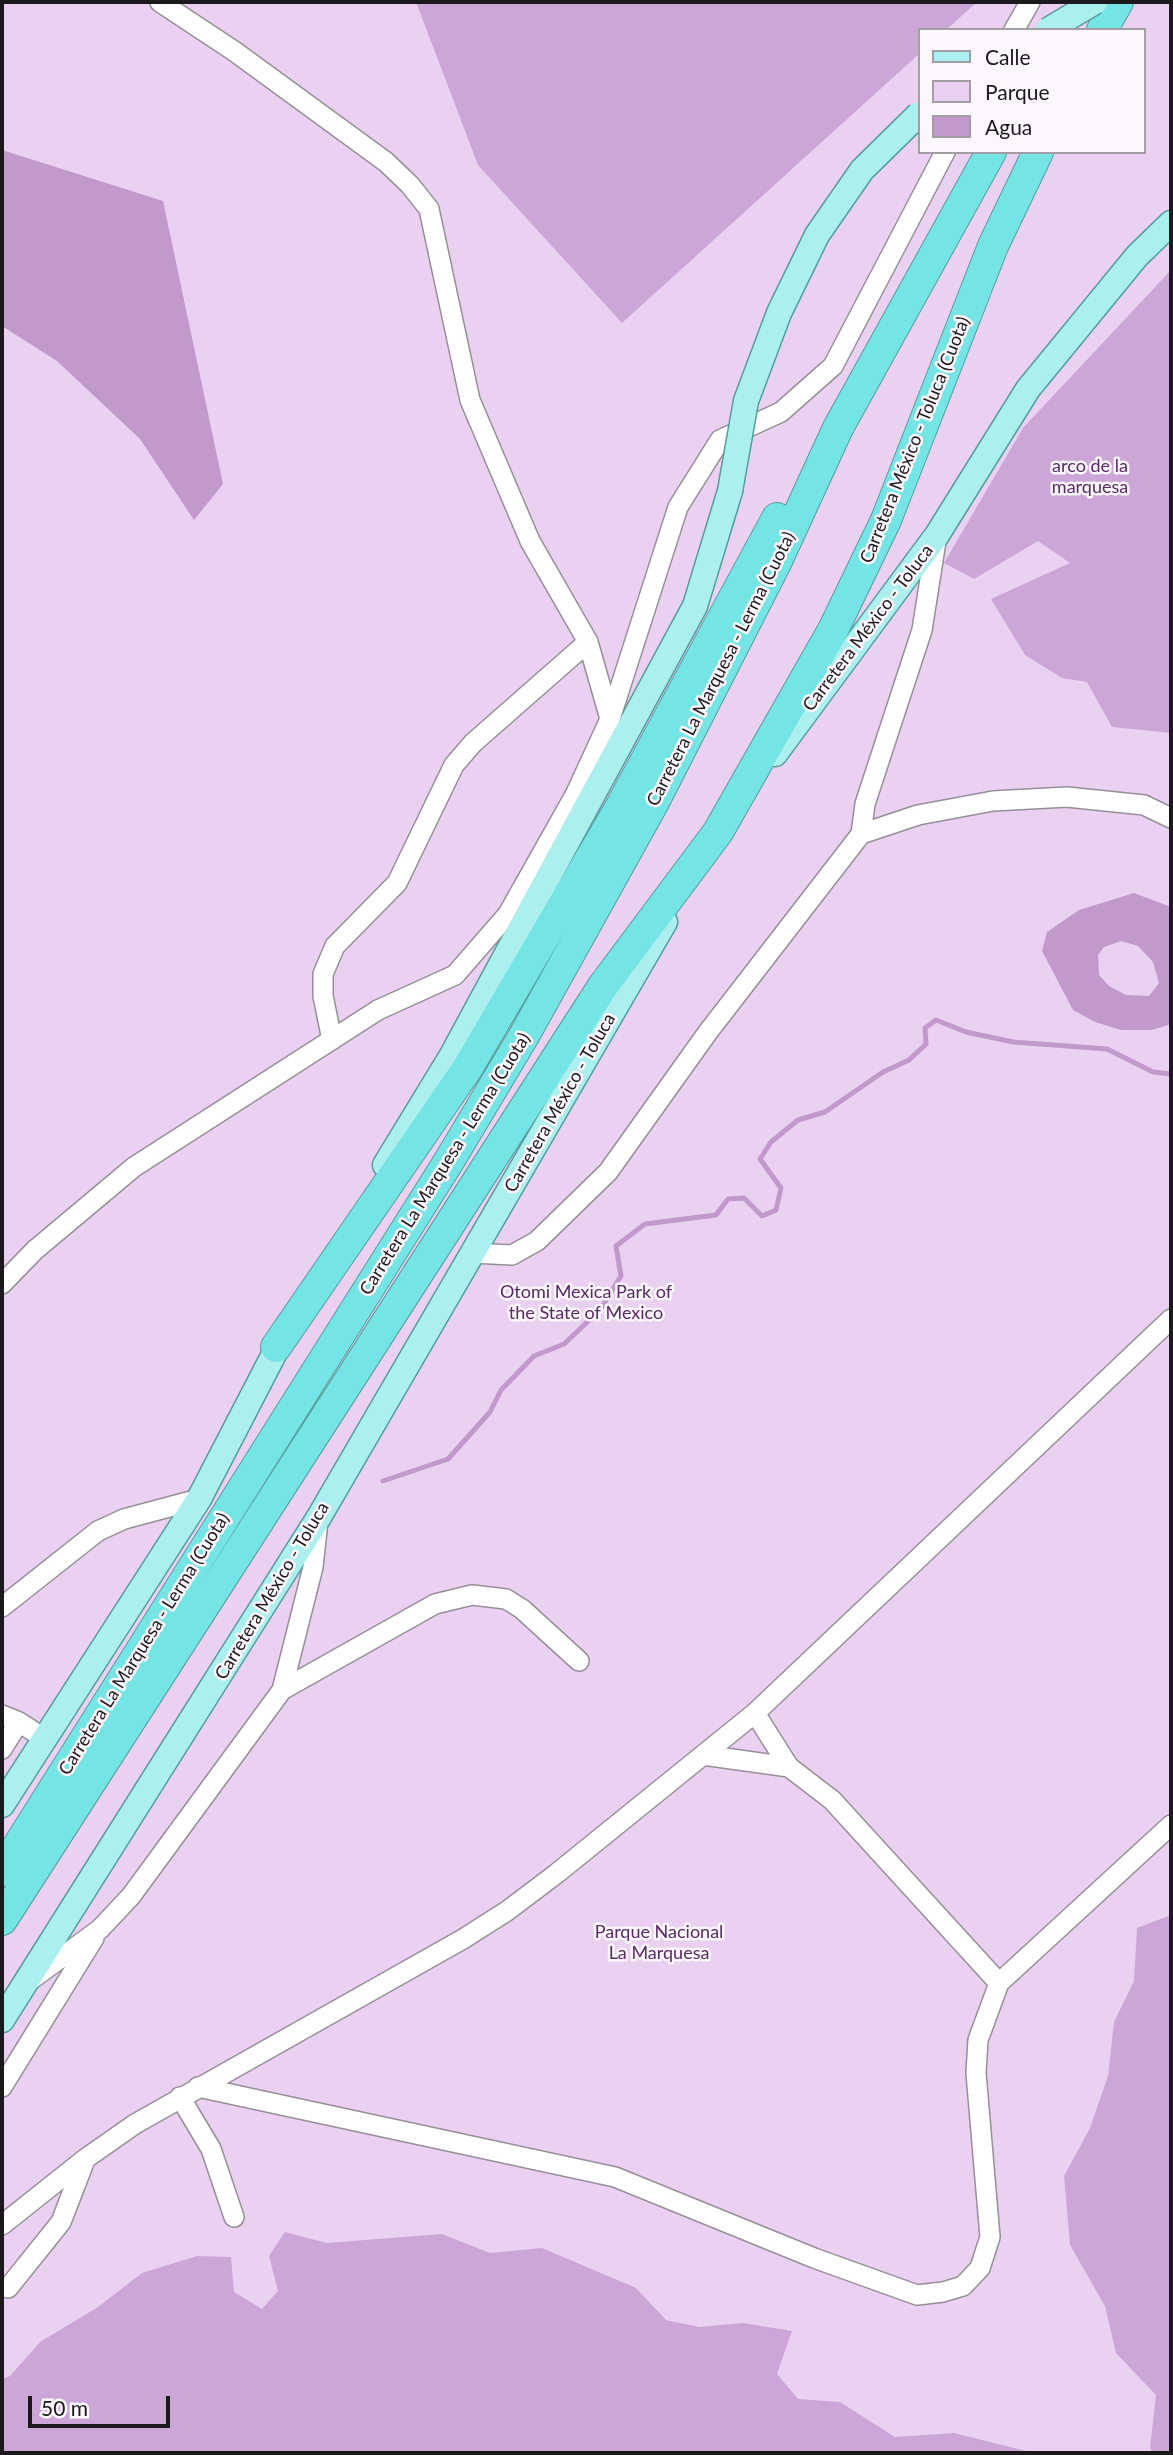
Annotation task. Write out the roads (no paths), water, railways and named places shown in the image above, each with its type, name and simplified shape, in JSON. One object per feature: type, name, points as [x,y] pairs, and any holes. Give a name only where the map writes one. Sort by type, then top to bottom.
[{"type":"highway","points":[[1063,28],[1079,2]]},
{"type":"highway","points":[[1103,28],[1118,2]]},
{"type":"highway","points":[[276,1347],[467,1069],[621,806],[786,501],[838,428],[882,344],[990,154]]},
{"type":"highway","name":"Carretera México - Toluca (Cuota)","points":[[718,831],[833,630],[886,520],[993,246],[1037,154]]},
{"type":"highway","name":"Carretera La Marquesa - Lerma (Cuota)","points":[[2,1871],[449,1161],[525,1034],[654,802],[776,563],[838,428]]},
{"type":"highway","name":"Carretera La Marquesa - Lerma (Cuota)","points":[[2,1920],[603,986],[718,831]]},
{"type":"main road","points":[[1051,28],[1096,2]]},
{"type":"main road","points":[[2,1805],[200,1499],[276,1347],[452,1055],[619,750],[695,606],[730,491],[746,401],[779,313],[817,235],[862,170],[918,115]]},
{"type":"main road","name":"Carretera México - Toluca","points":[[2,2020],[319,1517],[718,831],[937,535],[1028,390],[1137,256],[1171,223]]},
{"type":"street","points":[[160,2],[234,51],[386,162],[410,185],[429,209],[470,400],[530,541],[589,642],[619,750]]},
{"type":"street","points":[[1015,28],[1030,2]]},
{"type":"street","points":[[2,1284],[35,1250],[134,1167],[379,1010],[455,975],[508,914],[575,795],[610,719],[677,508],[720,440],[781,412],[833,366],[944,154]]},
{"type":"street","points":[[852,331],[882,344]]},
{"type":"street","points":[[472,1252],[512,1255],[537,1241],[608,1172],[708,1032],[861,834],[865,804],[922,630],[937,535]]},
{"type":"street","points":[[332,1040],[323,996],[323,974],[335,946],[397,883],[454,765],[473,743],[589,642]]},
{"type":"street","points":[[861,834],[918,815],[993,801],[1067,797],[1144,805],[1171,818]]},
{"type":"street","points":[[2,2225],[85,2159],[180,2097],[452,1945],[507,1911],[755,1713],[1171,1319]]},
{"type":"street","points":[[2,1607],[97,1531],[124,1519],[200,1499]]},
{"type":"street","points":[[25,1984],[100,1929],[131,1896],[282,1690],[313,1567],[319,1517]]},
{"type":"street","points":[[282,1690],[435,1604],[472,1595],[506,1599],[523,1609],[579,1661]]},
{"type":"street","points":[[755,1713],[789,1767],[832,1800],[999,1983]]},
{"type":"street","points":[[2,1749],[11,1719],[45,1739]]},
{"type":"street","points":[[703,1755],[789,1767]]},
{"type":"street","points":[[198,2087],[615,2177],[814,2258],[916,2295],[963,2286],[981,2268],[990,2237],[976,2073],[978,2040],[999,1983],[1171,1825]]},
{"type":"street","points":[[2,2087],[100,1929]]},
{"type":"street","points":[[180,2097],[211,2149],[234,2217]]},
{"type":"street","points":[[8,2288],[61,2222],[85,2159]]},
{"type":"water","points":[[2,150],[163,201],[223,484],[194,520],[140,439],[57,361],[2,326]]},
{"type":"water","points":[[1134,893],[1171,907],[1171,1024],[1152,1030],[1121,1030],[1095,1022],[1073,1010],[1042,951],[1047,932],[1079,910]],"holes":[[[1121,941],[1138,946],[1153,962],[1159,983],[1149,996],[1126,995],[1109,986],[1099,975],[1098,955],[1104,947]]]},
{"type":"waterway","points":[[383,1481],[448,1459],[490,1412],[501,1390],[534,1356],[564,1344],[600,1310],[621,1276],[616,1246],[645,1224],[716,1215],[728,1199],[744,1198],[762,1216],[776,1210],[781,1188],[760,1159],[771,1142],[798,1120],[825,1112],[883,1072],[909,1060],[926,1044],[925,1028],[936,1020],[966,1032],[1013,1042],[1107,1049],[1153,1072],[1171,1074]]},
{"type":"park label","name":"arco de la marquesa","points":[[1090,476]]},
{"type":"park label","name":"Otomi Mexica Park of the State of Mexico","points":[[586,1302]]},
{"type":"park label","name":"Parque Nacional La Marquesa","points":[[659,1942]]}]
